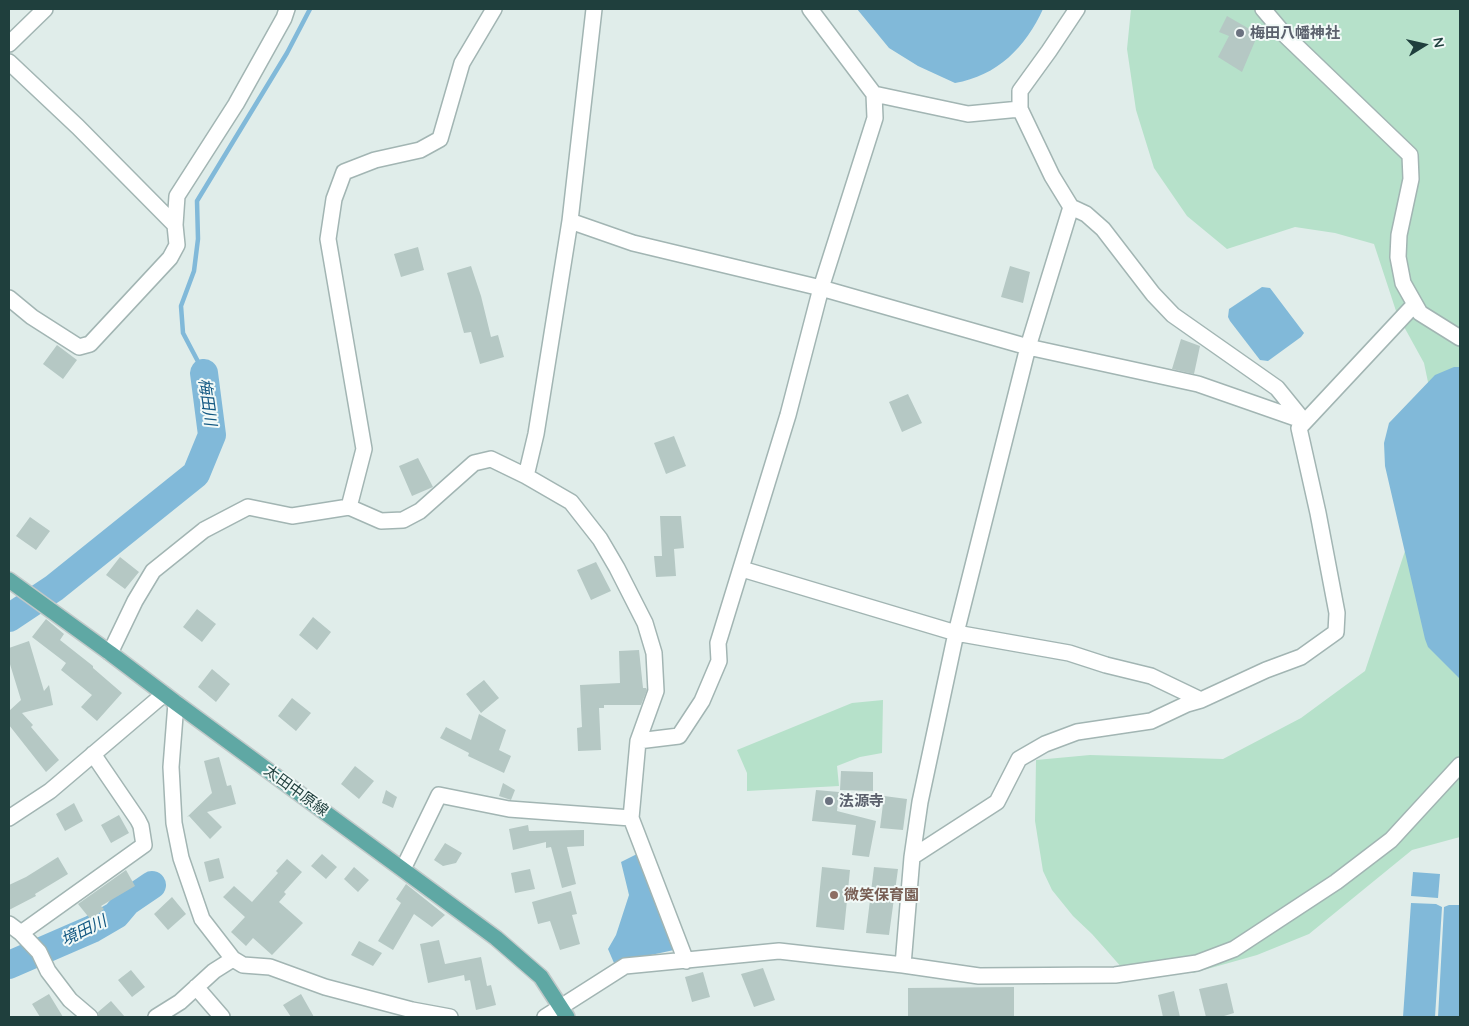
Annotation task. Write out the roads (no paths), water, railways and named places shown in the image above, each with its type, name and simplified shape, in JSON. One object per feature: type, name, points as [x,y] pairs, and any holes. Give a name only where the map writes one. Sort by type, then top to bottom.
[{"type":"main road","name":"太田中原線","points":[[9,580],[496,938],[541,977],[563,1012]]},
{"type":"street","points":[[9,44],[45,9]]},
{"type":"street","points":[[9,298],[32,317],[79,347],[90,344],[170,258],[177,245],[175,225],[177,196],[236,104],[284,18],[287,9]]},
{"type":"street","points":[[349,507],[364,449],[328,239],[334,199],[344,172],[375,160],[420,150],[440,139],[462,63],[494,9]]},
{"type":"street","points":[[526,476],[536,434],[570,221],[594,9]]},
{"type":"street","points":[[638,741],[678,736],[702,701],[719,661],[718,643],[788,415],[821,288],[874,118],[874,94],[810,9]]},
{"type":"street","points":[[1077,9],[1020,90],[1020,109],[1052,176],[1071,207],[1086,214],[1103,229],[1153,294],[1173,315],[1277,388],[1304,421]]},
{"type":"street","points":[[1263,9],[1285,35],[1410,156],[1411,179],[1399,235],[1398,257],[1403,283],[1420,313],[1460,338]]},
{"type":"street","points":[[9,62],[78,127],[175,225]]},
{"type":"street","points":[[874,94],[968,114],[1020,109]]},
{"type":"street","points":[[903,964],[912,857],[920,802],[956,633],[1028,347],[1071,207]]},
{"type":"street","points":[[570,221],[633,242],[821,288],[1028,347],[1198,384],[1304,421]]},
{"type":"street","points":[[912,857],[997,802],[1019,759],[1045,744],[1077,732],[1151,720],[1201,700],[1266,670],[1301,657],[1336,632],[1337,613],[1318,513],[1299,428],[1414,305]]},
{"type":"street","points":[[110,653],[135,601],[153,571],[204,530],[248,507],[292,516],[349,507],[381,521],[403,520],[420,511],[474,463],[491,459],[526,476],[571,502],[600,540],[617,568],[645,623],[654,653],[656,691],[638,741],[631,818],[686,961]]},
{"type":"street","points":[[742,569],[956,633],[1069,653],[1106,666],[1151,676],[1201,700]]},
{"type":"street","points":[[9,818],[50,791],[93,754],[170,699]]},
{"type":"street","points":[[170,699],[174,824],[181,858],[202,919],[233,959],[243,965],[270,967],[325,986],[412,1010],[450,1017]]},
{"type":"street","points":[[90,1017],[70,1000],[48,971],[39,952],[15,928],[144,845],[141,826],[138,820],[93,754]]},
{"type":"street","points":[[545,1017],[563,1012],[625,966],[779,951],[903,964],[979,976],[1115,975],[1197,963],[1234,949],[1336,882],[1391,840],[1460,765]]},
{"type":"street","points":[[403,869],[439,795],[509,809],[631,818]]},
{"type":"street","points":[[156,1017],[180,1002],[214,971],[233,959]]},
{"type":"street","points":[[196,987],[222,1017]]},
{"type":"water","points":[[857,9],[1043,9],[1028,36],[1008,58],[984,74],[955,83],[918,66],[889,48]]},
{"type":"water","points":[[1262,287],[1270,288],[1304,333],[1268,361],[1260,360],[1228,317],[1229,309]]},
{"type":"water","points":[[1454,367],[1460,367],[1460,679],[1428,647],[1425,639],[1385,466],[1384,443],[1389,423],[1435,375]]},
{"type":"water","points":[[637,854],[674,950],[614,963],[608,949],[616,935],[629,895],[621,862]]},
{"type":"water","points":[[1413,872],[1440,874],[1438,898],[1411,896]]},
{"type":"water","points":[[1411,903],[1436,904],[1442,907],[1435,1017],[1403,1017]]},
{"type":"water","points":[[1460,905],[1460,1017],[1438,1017],[1444,907]]},
{"type":"waterway","name":"梅田川","points":[[204,373],[183,333],[181,306],[194,271],[198,239],[197,201],[287,53],[310,9]]},
{"type":"waterway","name":"梅田川","points":[[9,618],[54,588],[196,474],[212,435],[204,373]]},
{"type":"waterway","name":"境田川","points":[[9,965],[92,929],[116,915],[127,902],[152,885]]},
{"type":"place","name":"梅田八幡神社","points":[[1240,33]]},
{"type":"place","name":"法源寺","points":[[829,801]]},
{"type":"place","name":"微笑保育園","points":[[834,895]]}]
